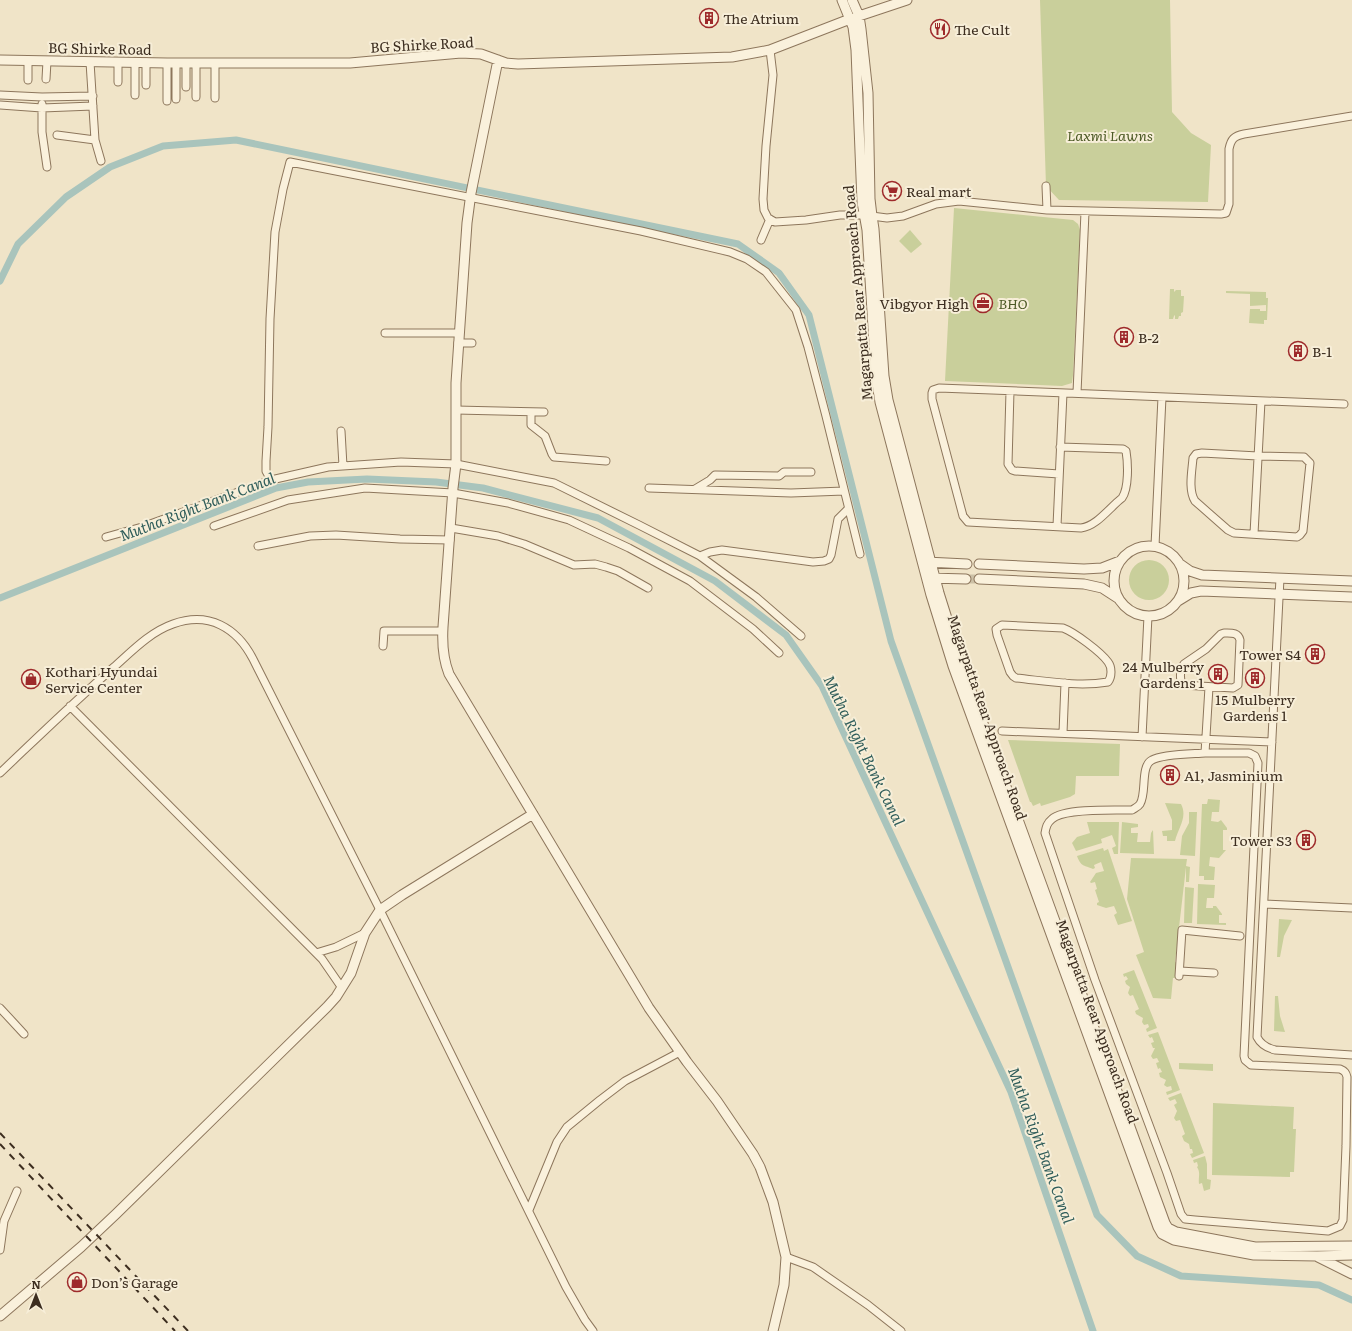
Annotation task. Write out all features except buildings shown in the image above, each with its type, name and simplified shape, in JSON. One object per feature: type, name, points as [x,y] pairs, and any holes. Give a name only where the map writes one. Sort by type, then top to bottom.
[{"type":"street","name":"Magarpatta Rear Approach Road","points":[[842,0],[855,18]]},
{"type":"street","name":"Magarpatta Rear Approach Road","points":[[852,0],[855,18],[853,27],[868,215],[867,230],[876,377],[880,402],[927,562],[953,666],[1158,1227],[1162,1234],[1174,1240],[1254,1255],[1352,1255]]},
{"type":"street","name":"BG Shirke Road","points":[[0,60],[172,63],[350,62],[461,53],[481,54],[506,63],[518,64],[732,56],[770,50],[907,0]]},
{"type":"street","points":[[770,50],[773,75],[766,146],[763,199],[764,210],[768,218],[775,222],[840,215],[868,215],[887,218],[903,216],[936,204],[959,201],[1047,210],[1085,212],[1226,213],[1229,204],[1229,149],[1230,142],[1234,136],[1352,116]]},
{"type":"street","points":[[28,60],[28,80]]},
{"type":"street","points":[[498,60],[470,196],[458,343],[456,383],[456,468],[442,631],[444,658],[449,674],[649,1008],[717,1101],[753,1154],[760,1167],[773,1202],[786,1257],[784,1284],[773,1331]]},
{"type":"street","points":[[46,61],[46,79]]},
{"type":"street","points":[[90,62],[95,140],[101,161]]},
{"type":"street","points":[[118,62],[118,82]]},
{"type":"street","points":[[135,62],[135,95]]},
{"type":"street","points":[[146,62],[146,85]]},
{"type":"street","points":[[172,63],[176,99]]},
{"type":"street","points":[[167,101],[172,63]]},
{"type":"street","points":[[186,63],[186,87]]},
{"type":"street","points":[[196,63],[196,97]]},
{"type":"street","points":[[215,63],[215,98]]},
{"type":"street","points":[[0,95],[42,97],[93,96]]},
{"type":"street","points":[[42,97],[42,132],[47,167]]},
{"type":"street","points":[[0,105],[42,108],[93,106]]},
{"type":"street","points":[[56,135],[95,140]]},
{"type":"street","points":[[272,480],[266,471],[270,311],[275,232],[290,162],[470,196],[641,231],[730,252],[747,259],[766,272],[796,310],[808,347],[860,554]]},
{"type":"street","points":[[1046,186],[1047,210]]},
{"type":"street","points":[[1077,394],[1085,212]]},
{"type":"street","points":[[761,240],[770,219]]},
{"type":"street","points":[[385,332],[459,333]]},
{"type":"street","points":[[458,343],[472,343]]},
{"type":"street","points":[[1060,447],[1123,449],[1126,451],[1126,494],[1093,524],[1087,527],[1081,528],[968,522],[963,516],[932,399],[933,390],[938,388],[1344,404]]},
{"type":"street","points":[[1010,391],[1009,468],[1015,471],[1059,474]]},
{"type":"street","points":[[1057,526],[1063,393]]},
{"type":"street","points":[[1155,546],[1159,397]]},
{"type":"street","points":[[1254,534],[1261,401]]},
{"type":"street","points":[[456,410],[544,412]]},
{"type":"street","points":[[531,412],[531,425],[545,436],[554,456],[606,461]]},
{"type":"street","points":[[341,431],[343,466]]},
{"type":"street","points":[[1196,454],[1304,457],[1310,462],[1303,531],[1300,535],[1297,537],[1254,534],[1234,533],[1228,530],[1192,496],[1193,458],[1196,454]]},
{"type":"street","points":[[106,537],[142,527],[272,480],[328,467],[401,462],[456,468],[554,483],[700,556],[756,597],[801,636]]},
{"type":"street","points":[[693,490],[716,475],[778,476],[784,472],[811,472]]},
{"type":"street","points":[[214,526],[288,500],[365,488],[453,491],[508,503],[570,520],[629,548],[690,581],[753,629],[779,653]]},
{"type":"street","points":[[649,488],[790,493],[844,491]]},
{"type":"street","points":[[700,556],[710,552],[722,550],[813,562],[824,561],[829,559],[831,555],[838,519],[848,509]]},
{"type":"street","points":[[451,528],[498,536],[524,544],[574,565],[595,564],[606,567],[618,571],[648,588]]},
{"type":"street","points":[[258,546],[310,536],[336,534],[400,539],[450,540]]},
{"type":"street","points":[[1178,601],[1183,592],[1183,572],[1173,555],[1165,549],[1155,546],[1145,546],[1135,549],[1120,561],[1114,580],[1115,590],[1119,599],[1125,607],[1134,612],[1148,616],[1163,613],[1191,593],[1201,591],[1352,597]]},
{"type":"street","points":[[979,564],[1084,569],[1102,568],[1120,561]]},
{"type":"street","points":[[927,562],[967,564]]},
{"type":"street","points":[[1179,563],[1190,571],[1202,575],[1352,581]]},
{"type":"street","name":"Magarpatta Rear Approach Road","points":[[931,578],[1168,1228],[1176,1232],[1255,1247],[1352,1246]]},
{"type":"street","points":[[931,578],[966,579]]},
{"type":"street","points":[[1280,578],[1257,1037],[1267,1048],[1275,1050],[1352,1055]]},
{"type":"street","points":[[979,579],[1084,584],[1102,588],[1119,599]]},
{"type":"street","points":[[1142,737],[1148,616]]},
{"type":"street","points":[[0,773],[70,706],[151,635],[162,628],[184,620],[195,620],[221,624],[241,640],[254,659],[572,1298],[593,1331]]},
{"type":"street","points":[[1002,625],[1063,628],[1084,641],[1109,662],[1111,679],[1108,682],[1101,684],[1065,683],[1016,678],[1012,676],[999,642],[996,629],[1002,625]]},
{"type":"street","points":[[383,646],[384,631],[442,631]]},
{"type":"street","points":[[1224,632],[1237,634],[1240,640],[1238,685],[1233,688],[1209,687],[1183,685],[1180,680],[1182,667],[1206,649],[1224,632]]},
{"type":"street","points":[[1063,733],[1065,683]]},
{"type":"street","points":[[1205,753],[1209,687]]},
{"type":"street","points":[[70,706],[316,953],[331,970],[342,988]]},
{"type":"street","points":[[1002,731],[1272,742]]},
{"type":"street","points":[[1205,753],[1249,753],[1255,756],[1258,763],[1250,940],[1245,1060],[1251,1065],[1340,1069],[1344,1070],[1347,1077],[1349,1146],[1343,1220],[1340,1226],[1328,1231],[1185,1219],[1181,1214],[1095,980],[1045,832],[1046,825],[1053,817],[1072,812],[1132,810],[1140,805],[1143,794],[1146,768],[1150,761],[1158,758],[1205,753]]},
{"type":"street","points":[[0,1316],[81,1247],[116,1214],[327,1007],[336,997],[351,973],[365,933],[380,910],[533,814]]},
{"type":"street","points":[[1264,904],[1352,908]]},
{"type":"street","points":[[1214,973],[1180,974],[1182,930],[1240,936]]},
{"type":"street","points":[[316,953],[336,947],[365,933]]},
{"type":"street","points":[[1250,940],[1262,940]]},
{"type":"street","points":[[0,1008],[24,1034]]},
{"type":"street","points":[[529,1210],[558,1142],[568,1127],[625,1081],[680,1052]]},
{"type":"street","points":[[0,1250],[4,1221],[17,1191]]},
{"type":"street","points":[[1308,1247],[1317,1256],[1352,1274]]},
{"type":"street","points":[[786,1257],[813,1267],[868,1305],[901,1331]]},
{"type":"green space","name":"Laxmi Lawns","points":[[1040,0],[1170,0],[1172,112],[1191,133],[1211,145],[1208,202],[1059,200],[1046,186]]},
{"type":"green space","name":"BHO","points":[[954,208],[1073,220],[1078,224],[1080,230],[1072,383],[1062,386],[945,381]]},
{"type":"green space","points":[[910,230],[922,244],[911,253],[899,241]]},
{"type":"green space","points":[[1170,289],[1174,289],[1174,292],[1176,290],[1181,290],[1181,296],[1184,296],[1183,312],[1178,319],[1175,319],[1175,315],[1173,319],[1169,319]]},
{"type":"green space","points":[[1226,291],[1266,292],[1266,298],[1268,298],[1267,320],[1264,320],[1264,324],[1249,323],[1250,309],[1260,309],[1260,311],[1266,311],[1266,305],[1250,306],[1250,294],[1226,293]]},
{"type":"green space","points":[[1149,560],[1163,566],[1169,580],[1163,594],[1149,600],[1135,594],[1129,580],[1135,566]]},
{"type":"green space","points":[[1008,740],[1120,744],[1119,776],[1076,776],[1075,794],[1041,806],[1040,803],[1033,806],[1030,802]]},
{"type":"green space","points":[[1208,799],[1220,800],[1219,812],[1212,812],[1211,821],[1218,822],[1221,820],[1227,828],[1227,830],[1223,830],[1223,850],[1226,850],[1219,858],[1210,857],[1209,866],[1215,867],[1214,880],[1204,880],[1204,876],[1199,876],[1202,804],[1207,804]]},
{"type":"green space","points":[[1165,803],[1181,804],[1183,809],[1182,822],[1175,841],[1167,841],[1167,836],[1163,836],[1162,831],[1172,830],[1172,820]]},
{"type":"green space","points":[[1189,812],[1197,812],[1195,856],[1180,855],[1182,836],[1189,823]]},
{"type":"green space","points":[[1087,822],[1119,822],[1118,854],[1114,854],[1112,848],[1116,846],[1112,835],[1101,839],[1102,843],[1076,851],[1072,843],[1077,837],[1090,833]]},
{"type":"green space","points":[[1122,822],[1138,824],[1138,827],[1131,828],[1131,833],[1138,833],[1137,842],[1150,842],[1151,833],[1153,830],[1154,854],[1120,853]]},
{"type":"green space","points":[[1103,848],[1104,851],[1108,849],[1132,921],[1118,925],[1114,915],[1117,913],[1114,906],[1106,908],[1097,905],[1099,902],[1095,890],[1097,889],[1095,882],[1090,882],[1096,873],[1104,871],[1101,862],[1094,865],[1095,868],[1093,869],[1081,864],[1078,860],[1077,856]]},
{"type":"green space","points":[[1131,858],[1187,859],[1186,866],[1190,867],[1189,882],[1186,882],[1186,867],[1175,962],[1177,963],[1177,978],[1173,978],[1171,999],[1153,998],[1136,955],[1144,952],[1127,899]]},
{"type":"green space","points":[[1198,884],[1215,885],[1214,898],[1207,898],[1206,908],[1213,908],[1213,906],[1216,906],[1222,914],[1219,915],[1219,923],[1226,923],[1226,925],[1197,924]]},
{"type":"green space","points":[[1185,887],[1194,888],[1192,923],[1184,923]]},
{"type":"green space","points":[[1279,919],[1292,920],[1284,936],[1280,957],[1277,957]]},
{"type":"green space","points":[[1134,970],[1157,1028],[1147,1032],[1146,1029],[1149,1027],[1148,1024],[1144,1025],[1142,1022],[1143,1018],[1136,1014],[1135,1011],[1139,1009],[1133,995],[1130,996],[1128,993],[1130,987],[1125,981],[1128,979],[1126,976],[1124,977],[1123,974]]},
{"type":"green space","points":[[1275,996],[1278,996],[1280,1016],[1285,1032],[1274,1031]]},
{"type":"green space","points":[[1158,1032],[1180,1090],[1167,1095],[1166,1092],[1172,1090],[1171,1086],[1167,1087],[1164,1085],[1166,1080],[1160,1077],[1159,1073],[1162,1072],[1160,1068],[1158,1069],[1156,1063],[1159,1062],[1157,1058],[1153,1059],[1151,1056],[1155,1048],[1153,1048],[1151,1043],[1154,1042],[1152,1037],[1150,1038],[1148,1035]]},
{"type":"green space","points":[[1179,1063],[1213,1064],[1213,1071],[1179,1069]]},
{"type":"green space","points":[[1181,1093],[1204,1153],[1192,1158],[1190,1154],[1193,1153],[1192,1149],[1190,1149],[1189,1144],[1184,1141],[1182,1136],[1185,1134],[1180,1120],[1176,1121],[1174,1118],[1177,1111],[1174,1105],[1177,1103],[1175,1099],[1170,1101],[1168,1098]]},
{"type":"green space","points":[[1213,1103],[1294,1107],[1293,1129],[1296,1129],[1294,1172],[1290,1172],[1290,1177],[1212,1175]]},
{"type":"green space","points":[[1205,1156],[1207,1164],[1207,1179],[1211,1180],[1210,1189],[1204,1191],[1202,1183],[1199,1184],[1197,1162],[1194,1163],[1193,1160]]},
{"type":"waterway","points":[[0,281],[18,244],[66,197],[110,167],[163,146],[236,140],[738,244],[779,273],[809,315],[891,641],[1097,1215],[1137,1256],[1181,1276],[1319,1285],[1352,1300]]},
{"type":"waterway","name":"Mutha Right Bank Canal","points":[[0,598],[276,488],[308,482],[367,479],[436,482],[483,488],[598,518],[715,581],[786,635],[822,686],[1011,1092],[1093,1331]]},
{"type":"tunnel","points":[[966,579],[979,579]]},
{"type":"railway","points":[[0,1133],[188,1331]]},
{"type":"railway","points":[[0,1144],[175,1331]]},
{"type":"place","name":"The Atrium","points":[[709,18]]},
{"type":"place","name":"The Cult","points":[[940,29]]},
{"type":"place","name":"Real mart","points":[[892,191]]},
{"type":"place","name":"Vibgyor High","points":[[983,303]]},
{"type":"place","name":"B-2","points":[[1124,337]]},
{"type":"place","name":"B-1","points":[[1298,351]]},
{"type":"place","name":"Tower S4","points":[[1315,654]]},
{"type":"place","name":"24 Mulberry Gardens 1","points":[[1218,674]]},
{"type":"place","name":"15 Mulberry Gardens 1","points":[[1255,678]]},
{"type":"place","name":"Kothari Hyundai Service Center","points":[[31,679]]},
{"type":"place","name":"A1, Jasminium","points":[[1170,775]]},
{"type":"place","name":"Tower S3","points":[[1306,840]]},
{"type":"place","name":"Don’s Garage","points":[[77,1282]]}]
